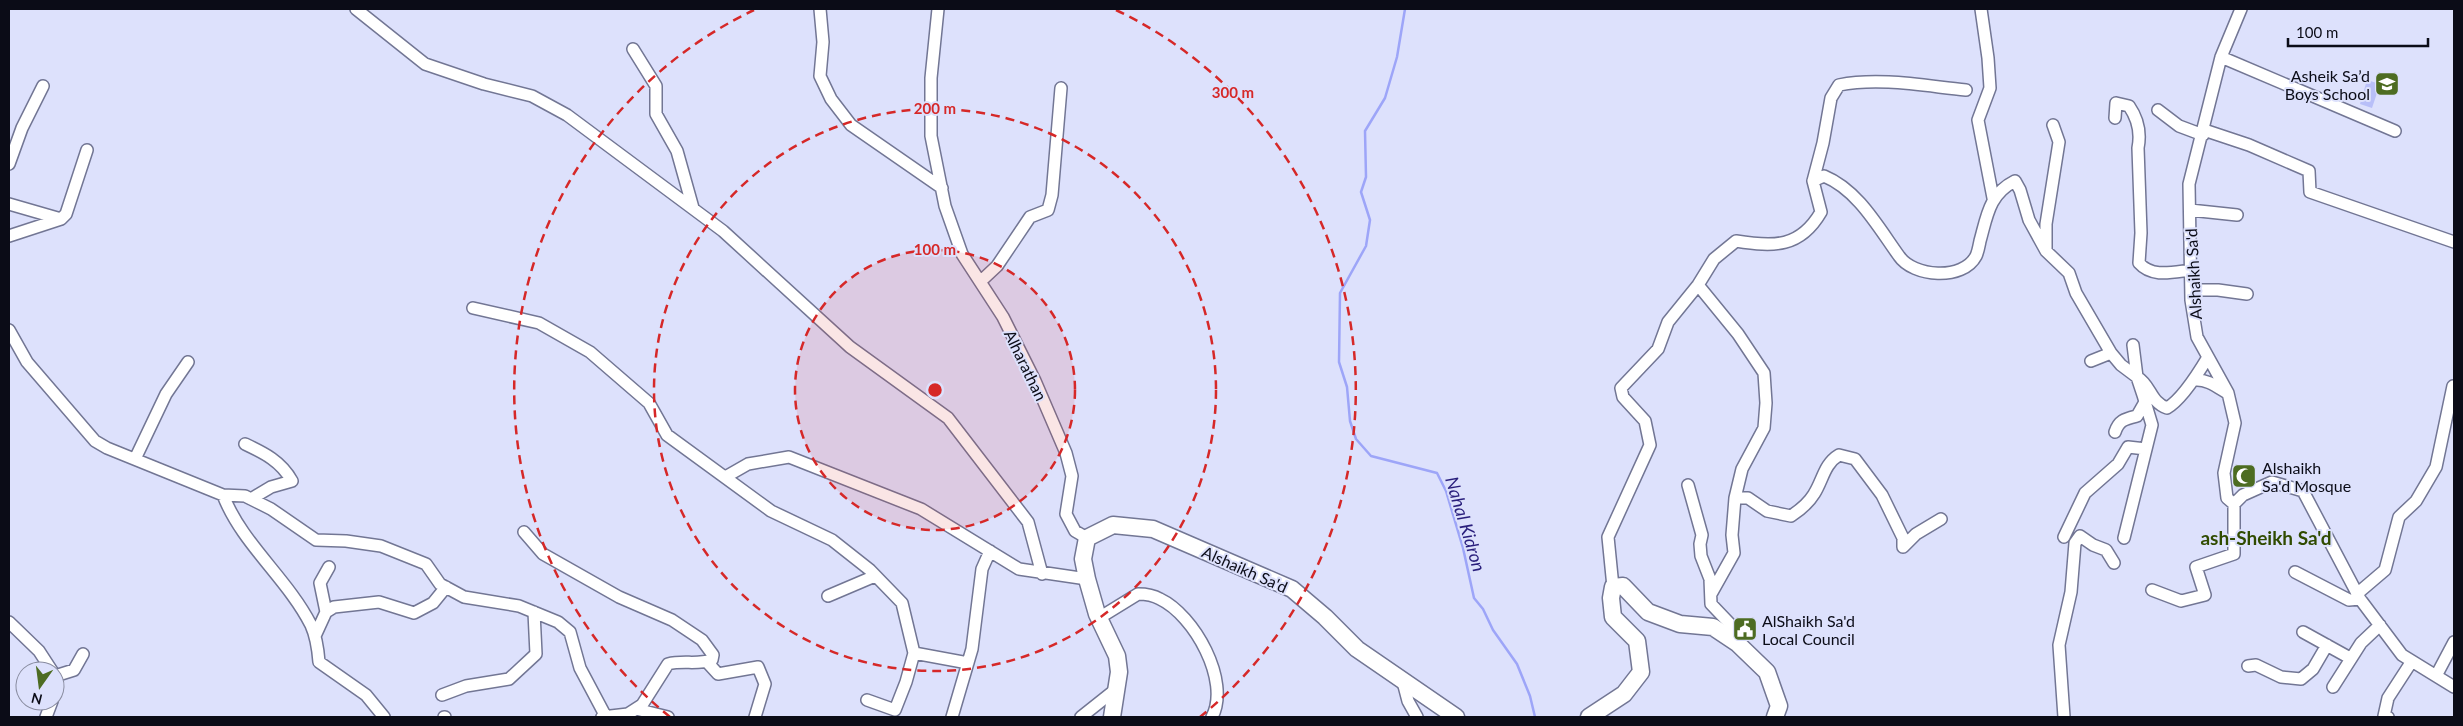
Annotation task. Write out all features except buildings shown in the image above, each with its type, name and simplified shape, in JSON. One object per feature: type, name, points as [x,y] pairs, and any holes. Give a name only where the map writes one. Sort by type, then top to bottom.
[{"type":"street","points":[[356,9],[425,64],[484,84],[532,96],[567,115],[723,231],[850,347],[948,418],[1028,522],[1042,574]]},
{"type":"street","points":[[820,9],[823,42],[820,76],[831,99],[851,124],[942,188]]},
{"type":"street","name":"Alharathan","points":[[938,9],[931,78],[931,136],[945,206],[962,254],[1003,317],[1035,381],[1066,453],[1072,476],[1066,514],[1075,531],[1087,538]]},
{"type":"street","points":[[1814,180],[1824,176],[1834,180],[1860,203],[1907,266],[1931,274],[1967,266],[1976,257],[1993,198],[1978,120],[1990,88],[1981,9]]},
{"type":"street","name":"Alshaikh Sa'd","points":[[2234,504],[2227,498],[2224,473],[2235,423],[2228,393],[2197,337],[2191,290],[2189,184],[2204,132],[2221,57],[2241,9]]},
{"type":"street","points":[[633,49],[656,86],[656,114],[677,151],[693,208]]},
{"type":"street","points":[[2221,57],[2395,131]]},
{"type":"street","points":[[1589,717],[1624,694],[1641,672],[1637,641],[1613,617],[1610,598],[1613,587],[1608,537],[1650,445],[1645,421],[1623,397],[1621,388],[1658,349],[1668,322],[1698,285],[1714,259],[1736,241],[1756,244],[1792,242],[1811,228],[1820,212],[1814,180],[1831,98],[1839,85],[1855,82],[1895,83],[1966,90]]},
{"type":"street","points":[[9,164],[22,128],[43,86]]},
{"type":"street","points":[[981,281],[997,266],[1030,217],[1048,210],[1052,195],[1061,88]]},
{"type":"street","points":[[2115,118],[2116,103],[2129,106],[2135,114],[2141,135],[2138,148],[2140,263],[2146,271],[2164,273],[2191,270]]},
{"type":"street","points":[[2158,110],[2179,126],[2249,145],[2309,170],[2310,192],[2454,242]]},
{"type":"street","points":[[2046,251],[2046,224],[2059,142],[2053,126]]},
{"type":"street","points":[[9,236],[60,219],[66,214],[87,150]]},
{"type":"street","points":[[1993,198],[2015,181],[2020,190],[2029,220],[2046,251],[2069,273],[2076,293],[2111,353],[2121,365],[2144,381],[2154,401],[2167,408],[2173,404],[2195,380],[2208,357]]},
{"type":"street","points":[[9,204],[60,219]]},
{"type":"street","points":[[2190,210],[2237,215]]},
{"type":"street","points":[[1698,285],[1738,334],[1764,373],[1766,403],[1764,428],[1742,469],[1735,498],[1732,535],[1734,552],[1711,594]]},
{"type":"street","points":[[2191,290],[2218,290],[2247,294]]},
{"type":"street","points":[[473,308],[539,322],[590,352],[649,403],[667,435],[727,476],[771,510],[832,540],[875,576],[902,603],[914,654],[895,710],[867,700]]},
{"type":"street","points":[[9,330],[27,362],[95,441],[223,495],[245,496],[272,509],[316,540],[346,541],[381,546],[426,564],[440,584],[464,597],[518,606],[558,622],[570,632],[580,668],[603,716],[628,714],[642,705],[668,664],[677,662],[707,662],[712,660],[713,655],[710,648],[691,631],[672,620],[619,597],[543,554],[524,532]]},
{"type":"street","points":[[2124,538],[2152,425],[2137,377],[2133,345]]},
{"type":"street","points":[[2091,361],[2111,353]]},
{"type":"street","points":[[136,459],[166,394],[188,362]]},
{"type":"street","points":[[2195,380],[2207,382],[2228,393]]},
{"type":"street","points":[[2295,572],[2349,600],[2359,596],[2385,570],[2399,517],[2416,501],[2436,467],[2453,386]]},
{"type":"street","points":[[2115,432],[2118,424],[2124,419],[2137,416],[2145,402]]},
{"type":"street","points":[[245,444],[270,456],[286,470],[292,481],[271,487],[251,499]]},
{"type":"street","points":[[2064,537],[2085,493],[2118,464],[2128,447],[2146,449]]},
{"type":"street","points":[[1735,498],[1748,498],[1767,512],[1792,516],[1806,505],[1814,494],[1830,461],[1839,455],[1855,459],[1882,495],[1903,538],[1903,547],[1916,534],[1941,519]]},
{"type":"street","points":[[727,476],[748,464],[789,458],[921,509],[1019,569],[1042,574],[1087,579]]},
{"type":"street","points":[[2152,590],[2181,601],[2205,595],[2196,567],[2234,554],[2234,504],[2244,495],[2272,482],[2303,491],[2359,596],[2402,655],[2454,687]]},
{"type":"street","points":[[1688,485],[1702,535],[1700,544],[1701,556],[1710,579],[1711,604],[1732,626],[1737,643]]},
{"type":"street","points":[[223,495],[232,518],[274,571],[311,625],[320,662],[366,695],[384,717]]},
{"type":"street","name":"Alshaikh Sa'd","points":[[1087,538],[1113,525],[1153,529],[1292,589],[1325,617],[1357,649],[1402,678],[1456,717]]},
{"type":"street","points":[[2064,717],[2059,645],[2071,592],[2075,543],[2080,536],[2093,545],[2106,550],[2114,563]]},
{"type":"street","points":[[1087,538],[1083,559],[1087,579],[1098,618],[1117,656],[1119,672],[1112,717]]},
{"type":"street","points":[[952,717],[972,649],[982,569],[990,551]]},
{"type":"street","points":[[326,612],[320,584],[329,567]]},
{"type":"street","points":[[828,596],[875,576]]},
{"type":"street","points":[[1613,587],[1623,586],[1648,612],[1680,624],[1713,627],[1737,643],[1767,672],[1779,706],[1775,717]]},
{"type":"street","points":[[314,636],[326,612],[334,607],[379,602],[414,613],[433,602],[446,587]]},
{"type":"street","points":[[1098,618],[1138,594],[1162,600],[1184,618],[1210,655],[1218,685],[1215,712],[1212,717]]},
{"type":"street","points":[[442,695],[466,686],[509,679],[536,654],[534,612]]},
{"type":"street","points":[[9,622],[39,651],[46,661]]},
{"type":"street","points":[[2333,687],[2360,643],[2380,625]]},
{"type":"street","points":[[2302,632],[2350,658]]},
{"type":"street","points":[[2436,676],[2454,642]]},
{"type":"street","points":[[2248,666],[2256,665],[2280,677],[2301,678],[2313,669],[2327,645]]},
{"type":"street","points":[[65,673],[74,670],[83,654]]},
{"type":"street","points":[[914,654],[968,663]]},
{"type":"street","points":[[2388,717],[2384,716],[2388,698],[2412,661]]},
{"type":"street","points":[[707,662],[718,674],[758,667],[765,684],[755,717]]},
{"type":"street","points":[[1402,678],[1408,701],[1417,717]]},
{"type":"street","points":[[1081,717],[1115,690]]},
{"type":"street","points":[[636,709],[668,717]]},
{"type":"shaded area","points":[[2367,80],[2380,84],[2372,108],[2360,104]]},
{"type":"waterway","name":"Nahal Kidron","points":[[1405,9],[1397,57],[1385,98],[1365,131],[1366,177],[1361,192],[1370,220],[1366,246],[1340,293],[1339,362],[1347,387],[1350,421],[1356,439],[1371,456],[1437,473],[1446,491],[1463,548],[1474,598],[1483,609],[1493,630],[1517,664],[1530,696],[1535,717]]},
{"type":"place","name":"Asheik Sa’d Boys School","points":[[2387,84]]},
{"type":"place","name":"Alshaikh Sa'd Mosque","points":[[2244,476]]},
{"type":"place","name":"AlShaikh Sa'd Local Council","points":[[1745,629]]},
{"type":"district","name":"ash-Sheikh Sa'd","points":[[2266,537]]}]
